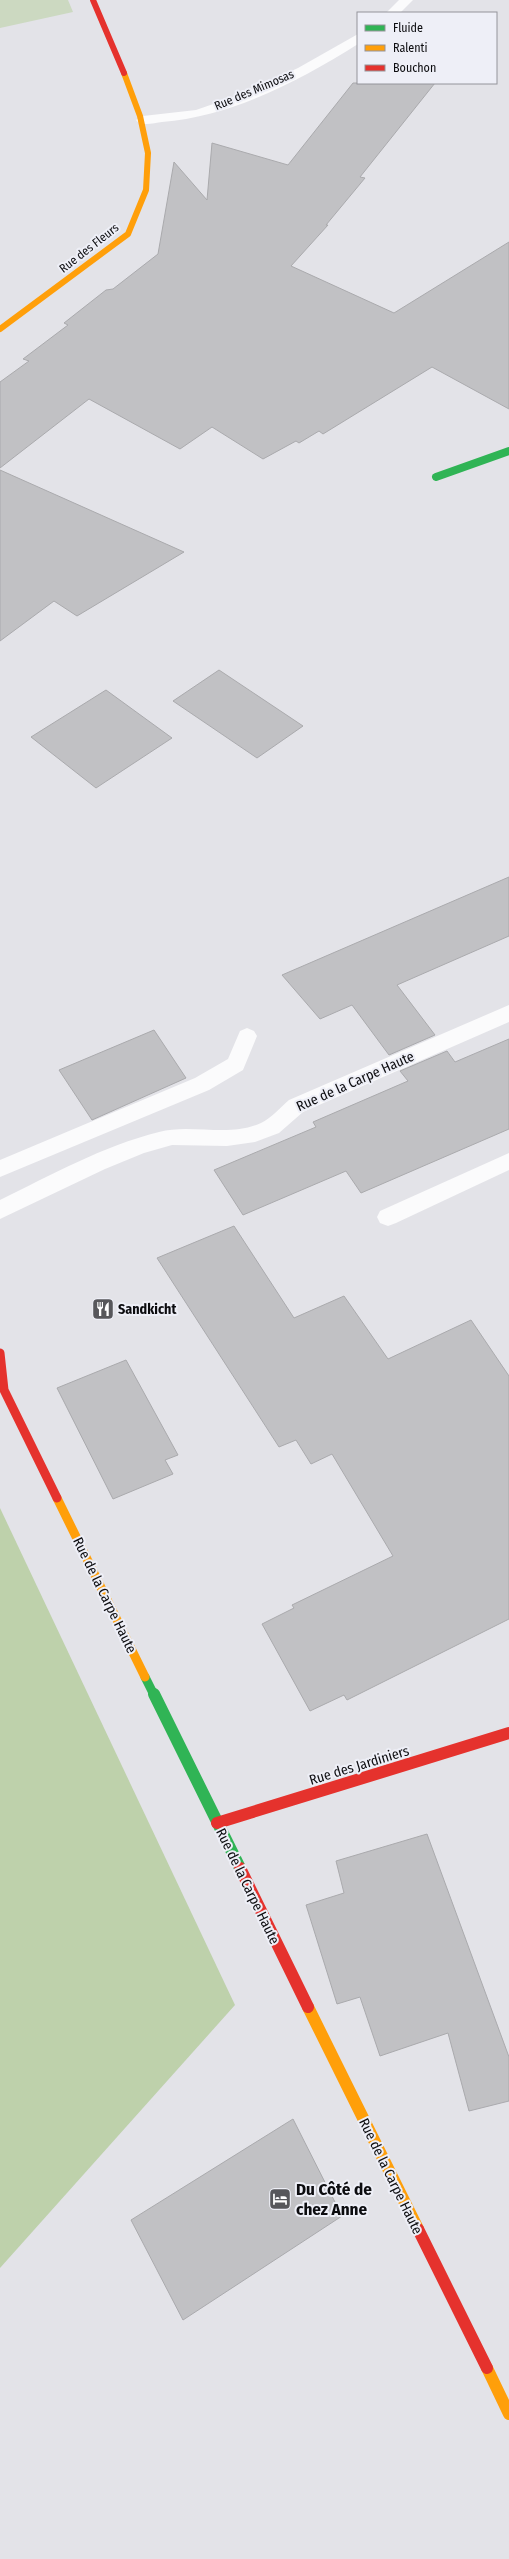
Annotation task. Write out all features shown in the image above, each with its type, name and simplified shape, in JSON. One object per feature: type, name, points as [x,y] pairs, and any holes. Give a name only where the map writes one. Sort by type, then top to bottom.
[{"type":"street","name":"Rue des Fleurs","points":[[0,329],[128,234],[138,218],[147,193],[150,167],[149,143],[143,120],[93,0]]},
{"type":"street","points":[[393,12],[407,0]]},
{"type":"street","name":"Rue des Mimosas","points":[[143,120],[202,112],[241,99],[320,61],[357,39]]},
{"type":"street","points":[[436,477],[509,451]]},
{"type":"street","name":"Rue de la Carpe Haute","points":[[0,1210],[110,1158],[159,1140],[188,1135],[240,1139],[268,1129],[296,1106],[509,1013]]},
{"type":"street","points":[[0,1169],[202,1084],[236,1064],[247,1036]]},
{"type":"street","points":[[388,1217],[509,1161]]},
{"type":"street","name":"Rue de la Carpe Haute","points":[[0,1353],[4,1390],[509,2414]]},
{"type":"street","name":"Rue des Jardiniers","points":[[217,1823],[509,1733]]},
{"type":"green space","points":[[0,0],[68,0],[73,12],[0,28]]},
{"type":"green space","points":[[0,1508],[235,2005],[0,2268]]},
{"type":"building","points":[[353,83],[434,84],[360,177],[365,178],[326,225],[328,225],[291,266],[394,313],[509,242],[509,409],[432,367],[323,434],[319,431],[299,443],[296,441],[263,459],[212,427],[180,449],[89,399],[0,468],[0,382],[29,361],[23,359],[68,325],[64,323],[106,290],[113,289],[158,254],[174,162],[207,200],[212,143],[288,165]]},
{"type":"building","points":[[0,470],[184,552],[77,616],[54,601],[0,641]]},
{"type":"building","points":[[219,670],[303,726],[257,758],[173,701]]},
{"type":"building","points":[[106,690],[172,738],[96,788],[31,737]]},
{"type":"building","points":[[509,877],[509,936],[397,985],[435,1035],[389,1055],[352,1005],[320,1019],[282,975]]},
{"type":"building","points":[[154,1030],[186,1078],[92,1120],[59,1070]]},
{"type":"building","points":[[509,1039],[509,1129],[361,1193],[346,1171],[243,1215],[214,1170],[316,1127],[313,1122],[408,1081],[400,1071],[447,1051],[455,1062]]},
{"type":"building","points":[[234,1226],[294,1318],[344,1296],[388,1359],[471,1320],[509,1376],[509,1619],[347,1700],[344,1695],[310,1711],[262,1624],[294,1608],[292,1605],[393,1556],[332,1454],[311,1464],[296,1440],[279,1447],[157,1258]]},
{"type":"building","points":[[126,1360],[178,1455],[165,1460],[173,1474],[113,1499],[57,1388]]},
{"type":"building","points":[[427,1834],[509,2057],[509,2101],[469,2111],[448,2033],[380,2056],[360,1997],[337,2004],[306,1905],[344,1893],[336,1861]]},
{"type":"building","points":[[293,2119],[342,2216],[183,2320],[131,2220]]},
{"type":"traffic: fast","points":[[436,477],[509,451]]},
{"type":"traffic: fast","points":[[145,1677],[240,1868]]},
{"type":"traffic: slow","points":[[0,329],[128,234],[139,211],[146,190],[149,171],[145,135],[140,116],[124,73]]},
{"type":"traffic: slow","points":[[57,1498],[145,1677]]},
{"type":"traffic: slow","points":[[308,2007],[418,2229]]},
{"type":"traffic: slow","points":[[487,2368],[509,2414]]},
{"type":"traffic: jam","points":[[93,0],[124,73]]},
{"type":"traffic: jam","points":[[0,1353],[4,1390],[57,1498]]},
{"type":"traffic: jam","points":[[217,1823],[509,1733]]},
{"type":"traffic: jam","points":[[240,1868],[308,2007]]},
{"type":"traffic: jam","points":[[418,2229],[487,2368]]},
{"type":"place","name":"Sandkicht","points":[[103,1309]]},
{"type":"place","name":"Du Côté de chez Anne","points":[[280,2199]]}]
